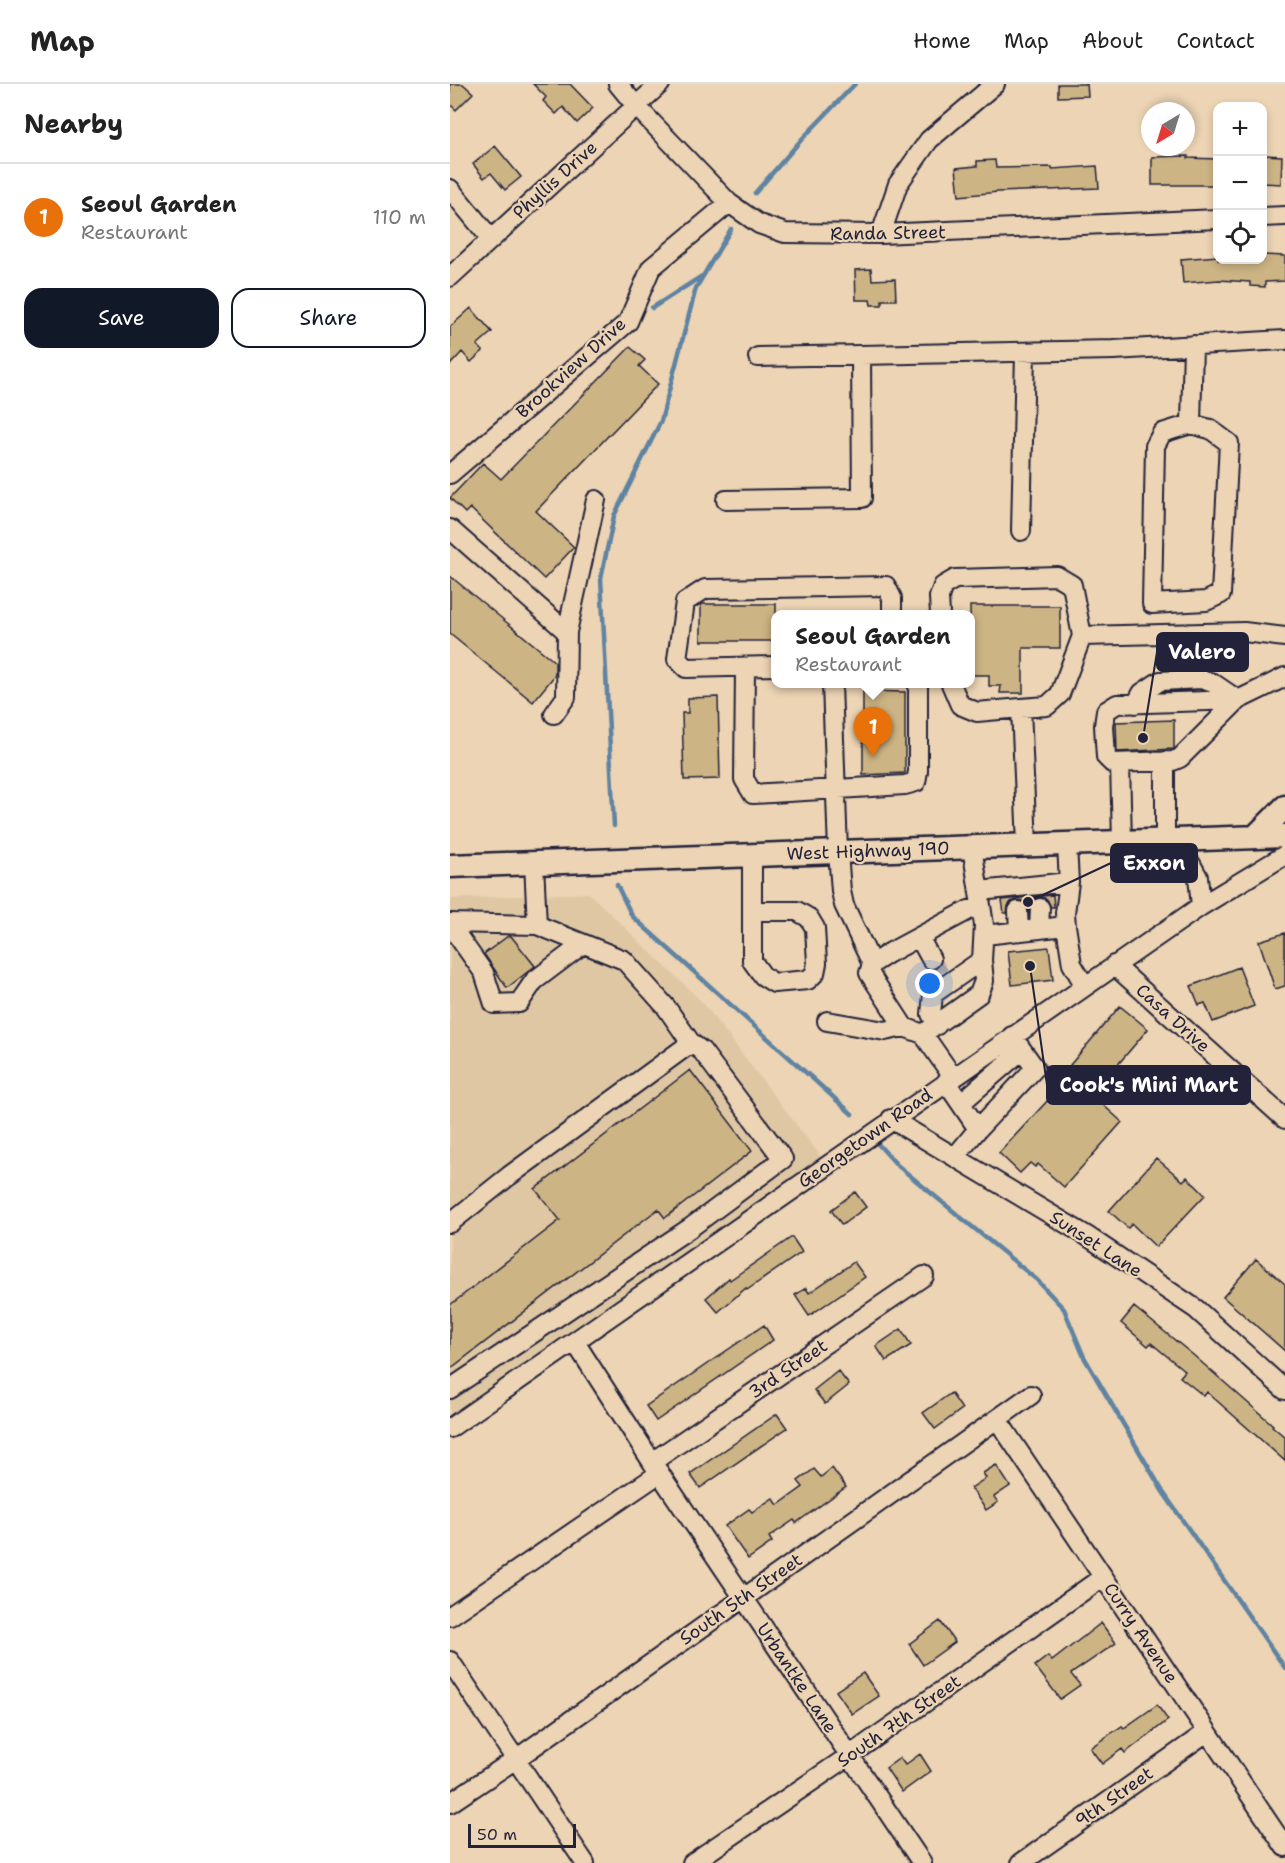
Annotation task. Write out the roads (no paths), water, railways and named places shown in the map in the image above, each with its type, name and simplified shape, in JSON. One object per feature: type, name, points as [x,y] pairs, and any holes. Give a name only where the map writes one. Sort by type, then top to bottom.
[{"type":"main road","points":[[1255,837],[1285,807]]},
{"type":"main road","name":"West Highway 190","points":[[450,866],[1285,836]]},
{"type":"street","name":"Randa Street","points":[[618,84],[636,106],[729,203],[759,224],[785,233],[880,234],[1213,219]]},
{"type":"street","name":"Phyllis Drive","points":[[450,277],[660,84]]},
{"type":"street","points":[[880,234],[898,184],[928,140],[995,84]]},
{"type":"street","points":[[450,189],[491,239]]},
{"type":"street","name":"Brookview Drive","points":[[450,474],[628,322],[651,268],[729,203]]},
{"type":"street","points":[[1267,218],[1285,216]]},
{"type":"street","points":[[758,357],[1114,350],[1285,340]]},
{"type":"street","points":[[1191,424],[1193,345]]},
{"type":"street","points":[[1021,531],[1025,352]]},
{"type":"street","points":[[726,500],[862,498],[861,355]]},
{"type":"street","points":[[1191,424],[1210,429],[1229,443],[1221,594],[1206,601],[1152,604],[1155,446],[1162,433],[1191,424]]},
{"type":"street","points":[[554,714],[566,697],[567,632],[596,500]]},
{"type":"street","points":[[450,529],[567,632]]},
{"type":"street","points":[[940,610],[939,597],[943,586],[955,579],[1057,576],[1072,585],[1082,636],[1060,694],[1047,706],[977,711],[960,705],[953,688]]},
{"type":"street","points":[[771,666],[686,668],[677,658],[684,602],[705,589],[886,586],[892,598],[892,610]]},
{"type":"street","points":[[1082,636],[1244,632],[1285,637]]},
{"type":"street","points":[[745,667],[744,779],[753,794],[905,785],[916,782],[918,688]]},
{"type":"street","points":[[1238,700],[1117,704],[1106,711],[1104,726],[1106,757],[1112,764],[1165,762],[1180,758],[1238,700],[1285,678]]},
{"type":"street","points":[[832,688],[838,852],[844,905],[873,964]]},
{"type":"street","points":[[1021,708],[1027,845]]},
{"type":"street","points":[[1165,762],[1166,839],[1191,864],[1198,877],[1201,906]]},
{"type":"street","points":[[1120,764],[1122,841]]},
{"type":"street","points":[[1067,844],[1069,882],[1065,913],[1066,926],[1072,964],[1084,986]]},
{"type":"street","points":[[827,1021],[885,1031],[904,1027],[930,1029],[979,994],[984,981],[982,960],[985,935],[972,847]]},
{"type":"street","points":[[752,855],[752,918],[752,961],[763,976],[774,983],[808,980],[815,974],[817,963],[814,928],[809,918],[797,911],[752,918]]},
{"type":"street","name":"Georgetown Road","points":[[450,1428],[949,1079],[1017,1043],[1084,986],[1114,965],[1201,906],[1285,855]]},
{"type":"street","points":[[534,863],[537,925]]},
{"type":"street","points":[[904,1027],[869,973],[873,964],[969,910],[980,899],[1038,895],[1069,882]]},
{"type":"street","points":[[1038,895],[1040,929]]},
{"type":"street","points":[[1016,898],[1019,931]]},
{"type":"street","points":[[450,924],[537,925],[624,960],[666,1007],[691,1043],[702,1051],[783,1160],[690,1228],[450,1389]]},
{"type":"street","points":[[450,924],[484,973],[487,1009],[519,1004],[534,981],[584,944]]},
{"type":"street","points":[[985,935],[1066,926]]},
{"type":"street","points":[[919,937],[940,972],[933,994],[930,1029],[949,1079],[978,1129]]},
{"type":"street","points":[[940,972],[982,960]]},
{"type":"street","name":"Casa Drive","points":[[1114,965],[1285,1119]]},
{"type":"street","points":[[450,1222],[691,1043]]},
{"type":"street","points":[[955,1157],[1035,1068],[1017,1043],[961,1103]]},
{"type":"street","name":"Sunset Lane","points":[[891,1119],[1087,1236],[1196,1309],[1285,1390]]},
{"type":"street","name":"3rd Street","points":[[450,1616],[924,1276]]},
{"type":"street","name":"Urbantke Lane","points":[[574,1342],[922,1863]]},
{"type":"street","name":"South 5th Street","points":[[450,1803],[516,1759],[1031,1395]]},
{"type":"street","name":"Curry Avenue","points":[[997,1419],[1285,1847]]},
{"type":"street","name":"South 7th Street","points":[[692,1863],[849,1756],[1103,1577]]},
{"type":"street","points":[[450,1661],[585,1863]]},
{"type":"street","name":"9th Street","points":[[1021,1863],[1207,1732]]},
{"type":"waterway","points":[[755,193],[802,139],[855,84]]},
{"type":"waterway","points":[[614,826],[601,578],[614,516],[661,421],[696,288],[731,229]]},
{"type":"waterway","points":[[652,308],[702,276]]},
{"type":"waterway","points":[[617,885],[632,916],[852,1114]]},
{"type":"waterway","points":[[878,1144],[897,1165],[1037,1280],[1064,1309],[1084,1357],[1163,1492],[1285,1668]]},
{"type":"tunnel","points":[[931,959],[940,974]]},
{"type":"place","name":"Valero","points":[[1143,738]]},
{"type":"place","name":"Seoul Garden","points":[[873,757]]},
{"type":"place","name":"Exxon","points":[[1028,902]]},
{"type":"place","name":"Cook's Mini Mart","points":[[1030,966]]}]
